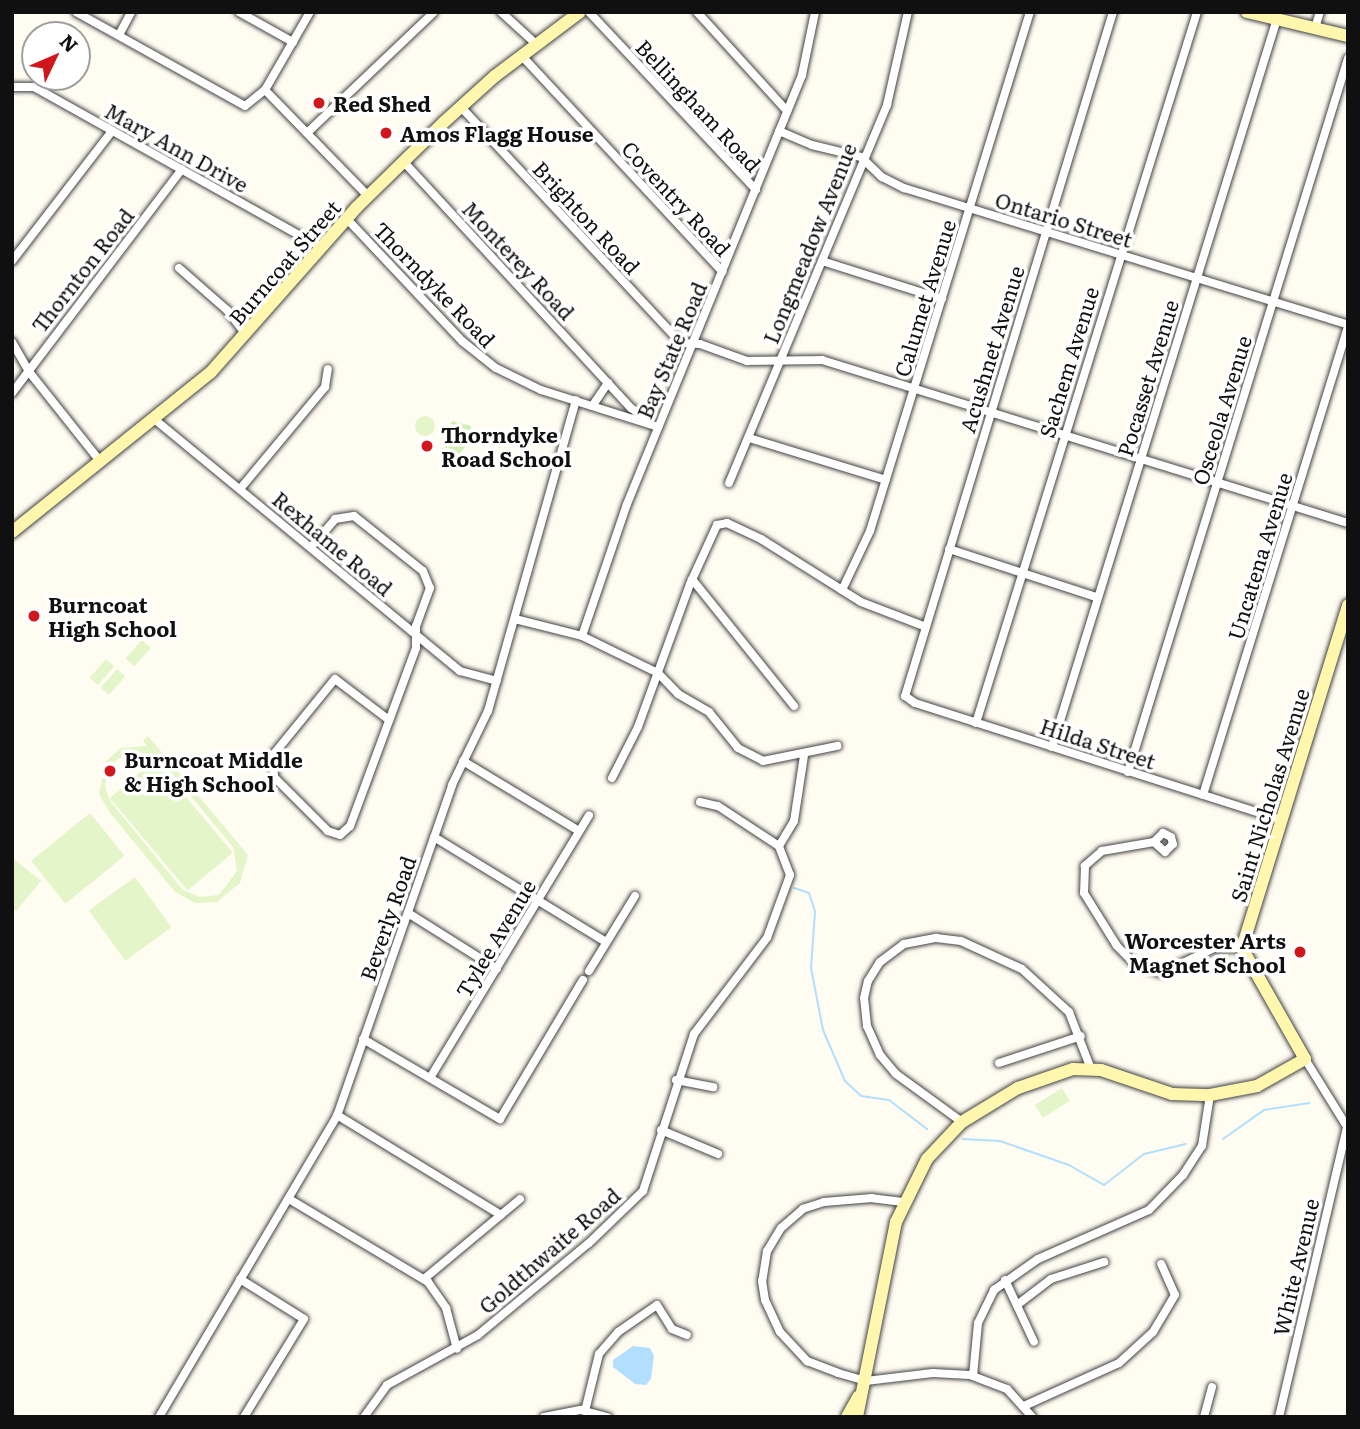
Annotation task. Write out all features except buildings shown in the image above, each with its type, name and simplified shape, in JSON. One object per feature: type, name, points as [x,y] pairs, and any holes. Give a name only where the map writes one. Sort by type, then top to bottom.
[{"type":"street","points":[[76,12],[246,106],[265,90],[310,12]]},
{"type":"street","points":[[119,35],[131,12]]},
{"type":"street","points":[[239,12],[293,42]]},
{"type":"street","points":[[307,133],[434,12]]},
{"type":"street","points":[[501,12],[536,44]]},
{"type":"street","name":"Burncoat Street","points":[[12,532],[211,372],[368,196],[460,106],[521,55],[580,12]]},
{"type":"street","name":"Bellingham Road","points":[[589,12],[755,190]]},
{"type":"street","points":[[697,12],[787,111]]},
{"type":"street","name":"Bay State Road","points":[[582,636],[615,533],[806,64],[815,12]]},
{"type":"street","name":"Longmeadow Avenue","points":[[729,483],[890,96],[908,12]]},
{"type":"street","name":"Calumet Avenue","points":[[842,590],[866,540],[886,480],[1030,12]]},
{"type":"street","name":"Acushnet Avenue","points":[[906,696],[924,626],[1113,12]]},
{"type":"street","name":"Sachem Avenue","points":[[976,723],[1119,254],[1197,12]]},
{"type":"street","points":[[1247,12],[1348,36]]},
{"type":"street","points":[[1315,27],[1320,12]]},
{"type":"street","name":"Pocasset Avenue","points":[[1052,747],[1096,597],[1277,19]]},
{"type":"street","name":"Coventry Road","points":[[521,55],[723,272]]},
{"type":"street","name":"Osceola Avenue","points":[[1128,772],[1348,58]]},
{"type":"street","name":"Mary Ann Drive","points":[[12,87],[34,87],[323,248]]},
{"type":"street","points":[[265,90],[368,196]]},
{"type":"street","name":"Brighton Road","points":[[460,106],[681,343],[691,347]]},
{"type":"street","points":[[12,261],[112,131]]},
{"type":"street","name":"Ontario Street","points":[[779,131],[863,159],[896,185],[1348,326]]},
{"type":"street","name":"Monterey Road","points":[[404,161],[608,383],[657,427]]},
{"type":"street","name":"Thornton Road","points":[[12,393],[30,373],[181,169]]},
{"type":"street","name":"Thorndyke Road","points":[[347,219],[485,360],[541,390],[657,427]]},
{"type":"street","points":[[822,261],[942,299]]},
{"type":"street","points":[[179,268],[228,310],[246,334]]},
{"type":"street","name":"Uncatena Avenue","points":[[1203,794],[1348,326]]},
{"type":"street","points":[[12,342],[30,373],[100,461]]},
{"type":"street","points":[[691,347],[700,344],[747,361],[822,360],[1348,523]]},
{"type":"street","points":[[240,489],[325,387],[328,369]]},
{"type":"street","points":[[593,405],[608,383]]},
{"type":"street","name":"Beverly Road","points":[[159,1417],[337,1115],[434,837],[463,761],[481,730],[576,400]]},
{"type":"street","name":"Rexhame Road","points":[[153,418],[460,671],[497,681]]},
{"type":"street","points":[[749,438],[886,480]]},
{"type":"street","points":[[311,547],[335,519],[348,514],[363,521],[423,571],[430,589],[417,636],[354,820],[340,835],[328,831],[274,777],[273,755],[335,679],[388,720]]},
{"type":"street","points":[[612,778],[658,673],[710,533],[721,524],[761,539],[868,606],[924,626]]},
{"type":"street","points":[[949,549],[1096,597]]},
{"type":"street","points":[[692,579],[794,706]]},
{"type":"street","name":"Saint Nicholas Avenue","points":[[1242,948],[1348,605]]},
{"type":"street","points":[[515,619],[582,636],[658,673],[678,694],[709,712],[738,748],[763,761],[804,756],[837,746]]},
{"type":"street","name":"Hilda Street","points":[[906,696],[976,723],[1282,820]]},
{"type":"street","points":[[700,802],[718,806],[779,846],[794,821],[804,756]]},
{"type":"street","points":[[463,761],[579,831]]},
{"type":"street","name":"Tylee Avenue","points":[[430,1078],[589,815]]},
{"type":"street","points":[[434,837],[606,942]]},
{"type":"street","points":[[1154,842],[1102,851],[1085,866],[1084,893],[1118,946],[1136,965],[1162,973],[1214,948],[1242,948],[1265,993],[1347,1127]]},
{"type":"street","name":"Goldthwaite Road","points":[[364,1417],[375,1398],[392,1381],[457,1349],[629,1207],[643,1191],[676,1080],[707,1012],[767,938],[790,875],[779,846]]},
{"type":"street","points":[[589,971],[635,896]]},
{"type":"street","points":[[408,913],[497,969]]},
{"type":"street","points":[[962,1122],[897,1075],[872,1040],[864,1011],[865,992],[876,968],[891,951],[911,941],[936,938],[986,950],[1022,969],[1050,992],[1081,1036],[1091,1069]]},
{"type":"street","points":[[363,1039],[500,1119],[583,980]]},
{"type":"street","points":[[999,1063],[1081,1036]]},
{"type":"street","points":[[857,1417],[903,1202],[927,1159],[962,1122],[1018,1088],[1066,1071],[1091,1069],[1172,1094],[1210,1096],[1257,1086],[1305,1059]]},
{"type":"street","points":[[676,1080],[702,1089],[713,1087]]},
{"type":"street","points":[[973,1376],[978,1323],[987,1301],[1004,1280],[1038,1259],[1149,1210],[1183,1175],[1202,1146],[1210,1096]]},
{"type":"street","points":[[337,1115],[500,1215]]},
{"type":"street","name":"White Avenue","points":[[1279,1417],[1347,1127]]},
{"type":"street","points":[[661,1130],[718,1154]]},
{"type":"street","points":[[289,1199],[424,1279],[446,1308],[457,1349]]},
{"type":"street","points":[[424,1279],[520,1199]]},
{"type":"street","points":[[903,1202],[840,1199],[803,1209],[781,1228],[764,1265],[765,1300],[790,1346],[807,1361],[866,1381],[933,1373],[973,1376],[1007,1389],[1032,1417]]},
{"type":"street","points":[[1017,1306],[1051,1279],[1104,1262]]},
{"type":"street","points":[[1024,1406],[1119,1363],[1153,1332],[1175,1295],[1161,1264]]},
{"type":"street","points":[[240,1279],[302,1316],[270,1379],[244,1417]]},
{"type":"street","points":[[1004,1280],[1034,1342]]},
{"type":"street","points":[[585,1411],[599,1354],[618,1332],[657,1306],[672,1329],[687,1335]]},
{"type":"street","points":[[847,1417],[866,1381]]},
{"type":"street","points":[[1204,1417],[1212,1387]]},
{"type":"street","points":[[544,1417],[585,1411],[608,1417]]},
{"type":"green space","points":[[421,416],[429,416],[435,426],[429,436],[421,436],[415,430],[415,422]]},
{"type":"green space","points":[[452,421],[471,426],[468,444],[453,461],[441,440]]},
{"type":"green space","points":[[142,640],[151,648],[134,667],[125,659]]},
{"type":"green space","points":[[106,659],[114,666],[98,685],[90,678]]},
{"type":"green space","points":[[117,669],[125,676],[109,695],[101,688]]},
{"type":"green space","points":[[148,736],[248,855],[240,883],[217,902],[195,903],[175,892],[110,813],[99,794],[106,761],[121,748],[147,746],[143,740]],"holes":[[[139,752],[164,764],[233,847],[237,871],[219,895],[200,897],[183,890],[110,801],[105,787],[108,772],[118,759]]]},
{"type":"green space","points":[[155,760],[233,853],[188,891],[110,798]]},
{"type":"green space","points":[[90,813],[125,856],[66,904],[31,861]]},
{"type":"green space","points":[[12,857],[41,881],[16,911],[12,908]]},
{"type":"green space","points":[[135,877],[171,927],[125,961],[89,911]]},
{"type":"green space","points":[[1062,1088],[1070,1101],[1043,1118],[1035,1105]]},
{"type":"water","points":[[633,1346],[650,1348],[654,1356],[651,1379],[646,1385],[635,1384],[613,1367],[613,1360]]},
{"type":"waterway","points":[[794,888],[809,893],[815,912],[811,968],[823,1030],[845,1081],[861,1096],[889,1100],[927,1129]]},
{"type":"waterway","points":[[1223,1139],[1264,1110],[1309,1103]]},
{"type":"waterway","points":[[963,1139],[1000,1141],[1069,1165],[1104,1185],[1144,1154],[1186,1144]]},
{"type":"place","name":"Red Shed","points":[[319,103]]},
{"type":"place","name":"Amos Flagg House","points":[[386,133]]},
{"type":"place","name":"Thorndyke Road School","points":[[427,446]]},
{"type":"place","name":"Burncoat High School","points":[[34,616]]},
{"type":"place","name":"Burncoat Middle & High School","points":[[110,771]]},
{"type":"place","name":"Worcester Arts Magnet School","points":[[1300,952]]}]
